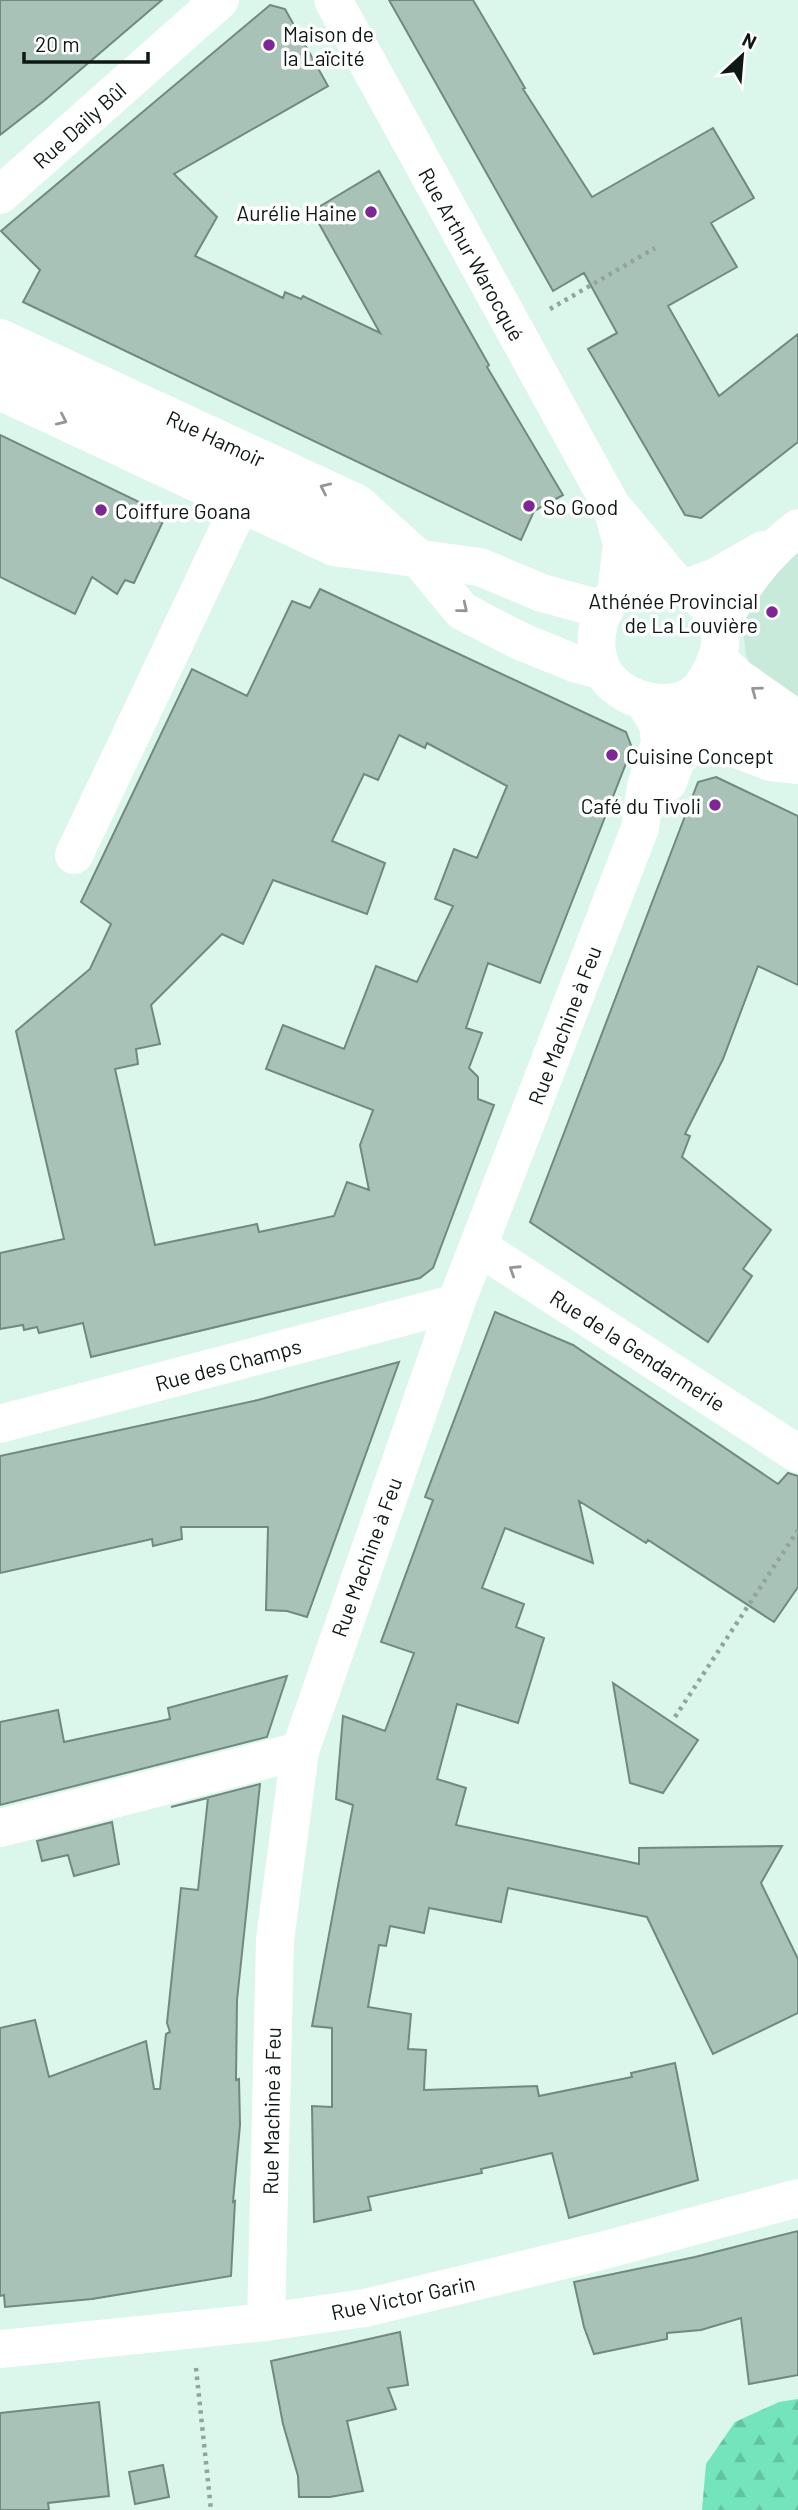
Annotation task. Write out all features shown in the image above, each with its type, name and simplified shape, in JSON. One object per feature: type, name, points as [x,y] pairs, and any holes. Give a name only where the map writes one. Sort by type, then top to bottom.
[{"type":"street","name":"Rue Daily Bûl","points":[[0,195],[220,0]]},
{"type":"street","name":"Rue Arthur Warocqué","points":[[333,0],[612,507],[622,544],[610,602]]},
{"type":"street","name":"Rue Hamoir","points":[[0,338],[357,503],[418,558],[462,611],[520,641],[574,663],[603,671]]},
{"type":"street","name":"Rue Hamoir","points":[[0,361],[418,558]]},
{"type":"street","name":"Rue Hamoir","points":[[0,391],[334,547],[480,568],[542,593],[610,602]]},
{"type":"street","points":[[74,855],[241,503]]},
{"type":"street","name":"Rue Arthur Warocqué","points":[[612,507],[626,519],[682,584]]},
{"type":"street","points":[[786,538],[732,603],[718,643],[690,696],[671,702],[643,700],[626,693],[603,671],[596,632],[610,602],[640,581],[682,584],[716,577],[786,538]]},
{"type":"street","points":[[682,584],[707,604],[718,643],[737,677],[798,720]]},
{"type":"street","points":[[690,696],[771,739],[798,764]]},
{"type":"street","name":"Rue Machine à Feu","points":[[640,828],[664,793],[689,725],[690,696]]},
{"type":"street","name":"Rue Machine à Feu","points":[[266,2322],[275,1940],[300,1751],[456,1303],[640,828],[646,786],[660,743],[658,724],[643,700]]},
{"type":"street","points":[[675,761],[695,741],[712,740],[740,748],[771,762],[798,764]]},
{"type":"street","name":"Rue de la Gendarmerie","points":[[479,1247],[798,1454]]},
{"type":"street","name":"Rue des Champs","points":[[0,1424],[456,1303]]},
{"type":"street","points":[[0,1828],[300,1751]]},
{"type":"street","name":"Rue Victor Garin","points":[[0,2349],[266,2322],[379,2305],[605,2250],[798,2198]]},
{"type":"path","points":[[513,330],[655,248]]},
{"type":"path","points":[[675,1717],[798,1530]]},
{"type":"path","points":[[192,2329],[211,2510]]},
{"type":"shaded area","name":"Athénée Provincial de La Louvière","points":[[798,550],[798,706],[757,679],[746,655],[743,629],[748,596]]},
{"type":"green space","points":[[798,2399],[798,2510],[702,2510],[706,2464],[735,2422],[779,2402]]},
{"type":"building","points":[[0,0],[162,0],[0,135]]},
{"type":"building","points":[[389,0],[473,0],[525,88],[523,89],[592,197],[713,128],[754,198],[711,223],[737,267],[668,306],[719,396],[798,334],[798,442],[701,518],[685,515],[588,349],[617,333],[584,273],[553,291]]},
{"type":"building","points":[[270,5],[285,9],[328,86],[174,174],[217,217],[195,256],[283,298],[285,292],[301,299],[303,296],[380,333],[312,211],[379,171],[489,365],[487,367],[563,495],[534,511],[521,540],[23,302],[40,270],[1,231]]},
{"type":"building","points":[[0,435],[166,515],[134,583],[125,580],[117,594],[92,577],[75,614],[0,577]]},
{"type":"building","points":[[320,589],[626,732],[632,748],[540,983],[488,963],[466,1028],[482,1033],[469,1068],[478,1077],[478,1099],[494,1105],[433,1268],[420,1278],[91,1357],[83,1323],[39,1333],[37,1327],[24,1330],[23,1325],[0,1329],[0,1253],[64,1239],[16,1031],[90,969],[111,924],[81,902],[192,669],[247,696],[292,601],[310,608]],"holes":[[[399,735],[425,748],[427,743],[507,786],[477,858],[454,849],[435,899],[453,906],[417,982],[376,966],[344,1049],[283,1025],[266,1069],[373,1110],[360,1145],[369,1190],[347,1182],[334,1216],[259,1232],[257,1224],[155,1245],[115,1069],[138,1064],[136,1049],[160,1044],[151,1005],[222,934],[243,944],[273,880],[367,914],[385,863],[332,841],[364,774],[378,780]]]},
{"type":"building","points":[[716,777],[798,816],[798,985],[758,966],[723,1059],[685,1134],[690,1136],[682,1157],[771,1230],[743,1269],[752,1276],[708,1342],[530,1222],[698,782]]},
{"type":"building","points":[[495,1312],[573,1345],[778,1484],[788,1473],[798,1476],[798,1587],[774,1622],[648,1540],[646,1543],[579,1501],[593,1563],[505,1528],[482,1588],[524,1604],[516,1627],[544,1638],[518,1723],[457,1704],[437,1779],[466,1788],[456,1825],[639,1864],[639,1848],[782,1846],[761,1883],[798,1959],[798,2013],[713,2054],[647,1917],[508,1888],[501,1922],[429,1908],[424,1933],[390,1926],[386,1946],[379,1945],[368,2007],[411,2014],[408,2049],[426,2050],[424,2090],[537,2086],[539,2096],[632,2077],[631,2073],[675,2063],[698,2180],[569,2218],[552,2153],[481,2169],[482,2173],[368,2197],[371,2210],[314,2222],[312,2106],[332,2107],[332,2028],[312,2026],[353,1805],[336,1799],[343,1716],[385,1731],[414,1653],[381,1642],[433,1500],[425,1497]]},
{"type":"building","points":[[399,1362],[307,1617],[287,1611],[266,1610],[268,1527],[181,1527],[182,1539],[153,1546],[152,1539],[0,1573],[0,1456],[258,1400]]},
{"type":"building","points":[[287,1676],[267,1737],[0,1805],[0,1722],[58,1710],[64,1742],[170,1719],[168,1708]]},
{"type":"building","points":[[613,1683],[698,1740],[663,1793],[630,1783]]},
{"type":"building","points":[[260,1784],[237,2000],[236,2080],[239,2079],[240,2125],[233,2202],[235,2201],[231,2276],[92,2299],[5,2307],[4,2295],[0,2296],[0,2028],[35,2020],[49,2077],[146,2041],[154,2089],[160,2089],[166,2034],[170,2032],[167,2023],[181,1888],[198,1890],[208,1798],[171,1807]]},
{"type":"building","points":[[112,1822],[119,1864],[74,1876],[68,1855],[42,1861],[37,1841]]},
{"type":"building","points":[[798,2231],[798,2375],[749,2384],[741,2318],[701,2330],[667,2333],[667,2339],[594,2354],[584,2327],[574,2282],[695,2257]]},
{"type":"building","points":[[400,2332],[408,2385],[388,2388],[396,2409],[347,2421],[363,2491],[330,2497],[299,2497],[298,2476],[283,2424],[271,2361]]},
{"type":"building","points":[[99,2402],[109,2496],[48,2503],[49,2510],[0,2510],[0,2413]]},
{"type":"building","points":[[163,2465],[169,2497],[135,2504],[129,2472]]},
{"type":"place","name":"Maison de la Laïcité","points":[[269,45]]},
{"type":"place","name":"Aurélie Haine","points":[[371,212]]},
{"type":"place","name":"So Good","points":[[529,506]]},
{"type":"place","name":"Coiffure Goana","points":[[101,510]]},
{"type":"place","name":"Athénée Provincial de La Louvière","points":[[772,612]]},
{"type":"place","name":"Cuisine Concept","points":[[612,755]]},
{"type":"place","name":"Café du Tivoli","points":[[715,805]]}]
